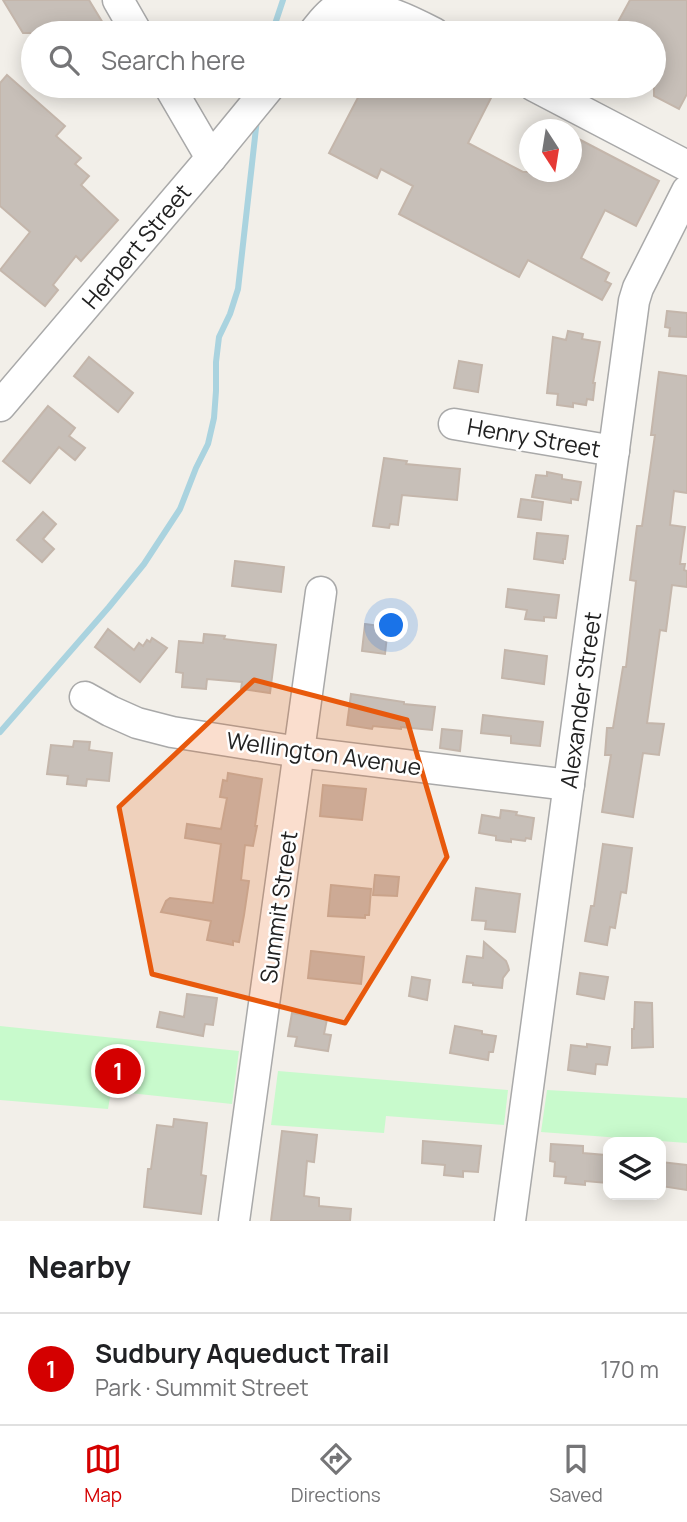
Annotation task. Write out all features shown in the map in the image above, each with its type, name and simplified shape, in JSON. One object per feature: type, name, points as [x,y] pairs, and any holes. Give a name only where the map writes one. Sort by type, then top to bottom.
[{"type":"street","points":[[118,0],[130,21]]},
{"type":"street","points":[[324,21],[347,2],[365,2],[383,7],[410,21]]},
{"type":"street","points":[[176,98],[211,158]]},
{"type":"street","name":"Herbert Street","points":[[0,406],[260,98]]},
{"type":"street","points":[[557,98],[687,166]]},
{"type":"street","name":"Alexander Street","points":[[510,1221],[635,294],[687,191]]},
{"type":"street","name":"Henry Street","points":[[454,424],[614,451]]},
{"type":"street","name":"Summit Street","points":[[234,1221],[320,592]]},
{"type":"street","name":"Wellington Avenue","points":[[85,697],[137,723],[172,732],[299,752],[569,785]]},
{"type":"highlighted area","points":[[254,680],[407,720],[447,857],[345,1023],[152,974],[119,807]]},
{"type":"green space","points":[[0,1026],[239,1051],[232,1104],[111,1091],[108,1109],[0,1100]]},
{"type":"green space","points":[[278,1071],[508,1090],[504,1125],[386,1116],[384,1133],[271,1125]]},
{"type":"green space","points":[[547,1090],[687,1098],[687,1143],[666,1141],[666,1137],[607,1137],[541,1132]]},
{"type":"building","points":[[3,0],[89,0],[102,21],[21,21],[21,30]]},
{"type":"building","points":[[630,0],[687,0],[687,94],[679,109],[658,98],[666,98],[666,21],[619,21]]},
{"type":"building","points":[[7,75],[21,87],[21,98],[33,98],[65,126],[56,136],[81,158],[75,164],[89,176],[81,185],[118,220],[81,261],[76,256],[53,285],[58,290],[45,306],[0,270],[30,232],[0,206],[0,83]]},
{"type":"building","points":[[358,98],[491,98],[468,143],[519,170],[519,182],[582,182],[582,141],[659,181],[636,226],[605,210],[581,258],[609,273],[605,281],[611,284],[602,300],[528,260],[519,277],[399,214],[413,186],[381,169],[377,178],[329,153]]},
{"type":"building","points":[[667,311],[687,313],[687,337],[669,336],[670,328],[665,327]]},
{"type":"building","points":[[568,331],[583,334],[582,339],[600,342],[593,400],[587,399],[586,405],[573,403],[573,407],[557,405],[558,394],[547,393],[553,337],[566,340]]},
{"type":"building","points":[[89,357],[133,393],[118,412],[74,376]]},
{"type":"building","points":[[459,361],[482,365],[478,392],[454,388]]},
{"type":"building","points":[[659,372],[687,376],[687,493],[674,491],[670,525],[685,527],[680,564],[685,564],[687,587],[672,585],[666,631],[660,630],[647,723],[664,724],[659,755],[643,753],[633,817],[602,812],[611,755],[605,755],[607,728],[613,728],[623,667],[626,667],[636,581],[630,580],[637,526],[642,526],[655,435],[651,435]]},
{"type":"building","points":[[48,406],[75,428],[69,436],[85,448],[75,460],[59,447],[30,483],[3,461]]},
{"type":"building","points":[[384,458],[407,461],[406,464],[460,469],[457,500],[402,495],[398,525],[390,524],[389,528],[373,526]]},
{"type":"building","points":[[547,472],[562,475],[562,479],[581,482],[578,500],[571,499],[571,503],[532,497],[536,475],[547,476]]},
{"type":"building","points":[[521,499],[543,502],[541,520],[518,517]]},
{"type":"building","points":[[43,512],[56,524],[43,539],[54,549],[42,562],[17,540]]},
{"type":"building","points":[[537,533],[568,536],[563,563],[534,559]]},
{"type":"building","points":[[235,561],[284,567],[281,592],[232,586]]},
{"type":"building","points":[[508,589],[559,595],[556,618],[544,617],[544,621],[525,619],[527,610],[506,607]]},
{"type":"building","points":[[365,624],[388,627],[385,654],[362,651]]},
{"type":"building","points":[[108,629],[134,650],[139,643],[143,646],[152,638],[167,648],[140,682],[95,647]]},
{"type":"building","points":[[204,634],[276,645],[270,693],[241,689],[242,682],[207,679],[206,689],[182,687],[183,673],[176,672],[179,641],[203,643]]},
{"type":"building","points":[[505,650],[547,656],[544,684],[502,678]]},
{"type":"building","points":[[351,694],[435,707],[432,730],[373,726],[372,729],[347,725]]},
{"type":"building","points":[[483,715],[543,722],[540,746],[511,743],[511,736],[481,733]]},
{"type":"building","points":[[442,729],[462,731],[460,751],[440,748]]},
{"type":"building","points":[[74,741],[90,742],[89,750],[112,753],[109,781],[87,779],[86,786],[67,784],[68,776],[47,774],[51,745],[73,747]]},
{"type":"building","points":[[228,773],[262,779],[253,846],[245,845],[241,880],[249,881],[244,915],[239,942],[233,941],[233,945],[207,940],[211,921],[161,912],[170,898],[213,903],[221,844],[185,838],[187,824],[221,829],[227,798],[220,797],[223,780],[227,781]]},
{"type":"building","points":[[323,785],[366,789],[362,820],[320,816]]},
{"type":"building","points":[[501,810],[534,818],[531,839],[511,839],[511,842],[496,840],[496,836],[479,833],[482,815],[500,818]]},
{"type":"building","points":[[603,844],[632,848],[626,893],[621,892],[615,928],[610,927],[607,945],[585,941],[591,906],[594,906]]},
{"type":"building","points":[[375,875],[399,877],[397,896],[373,895]]},
{"type":"building","points":[[331,885],[371,889],[369,915],[365,915],[365,918],[328,916]]},
{"type":"building","points":[[476,888],[520,894],[515,932],[485,929],[486,921],[472,920]]},
{"type":"building","points":[[484,942],[506,961],[508,966],[502,988],[463,982],[467,956],[483,958]]},
{"type":"building","points":[[311,951],[364,957],[361,984],[308,978]]},
{"type":"building","points":[[580,973],[608,977],[604,999],[577,994]]},
{"type":"building","points":[[412,977],[430,980],[427,1000],[409,996]]},
{"type":"building","points":[[187,994],[217,998],[213,1025],[205,1024],[203,1036],[157,1027],[160,1012],[184,1017]]},
{"type":"building","points":[[635,1002],[652,1003],[653,1047],[632,1048]]},
{"type":"building","points":[[292,1013],[327,1019],[324,1034],[331,1035],[328,1051],[295,1046],[297,1037],[288,1036]]},
{"type":"building","points":[[455,1026],[496,1036],[493,1052],[489,1052],[488,1060],[450,1053]]},
{"type":"building","points":[[587,1044],[610,1047],[607,1065],[596,1064],[595,1074],[568,1070],[571,1045],[587,1047]]},
{"type":"building","points":[[174,1119],[207,1123],[201,1175],[206,1176],[201,1214],[144,1207],[157,1125],[173,1127]]},
{"type":"building","points":[[282,1131],[317,1135],[314,1162],[307,1161],[304,1196],[319,1198],[319,1206],[351,1209],[350,1221],[271,1221]]},
{"type":"building","points":[[423,1141],[481,1146],[478,1172],[463,1171],[463,1177],[444,1175],[445,1165],[422,1163]]},
{"type":"building","points":[[551,1144],[583,1146],[583,1153],[603,1155],[603,1183],[585,1181],[585,1185],[565,1183],[566,1177],[554,1176],[555,1162],[550,1161]]},
{"type":"building","points":[[666,1163],[687,1165],[687,1190],[666,1187]]},
{"type":"waterway","points":[[276,21],[283,0]]},
{"type":"waterway","points":[[0,732],[144,564],[180,509],[208,444],[214,418],[219,337],[238,289],[257,119]]},
{"type":"place","name":"Sudbury Aqueduct Trail","points":[[118,1071]]}]
